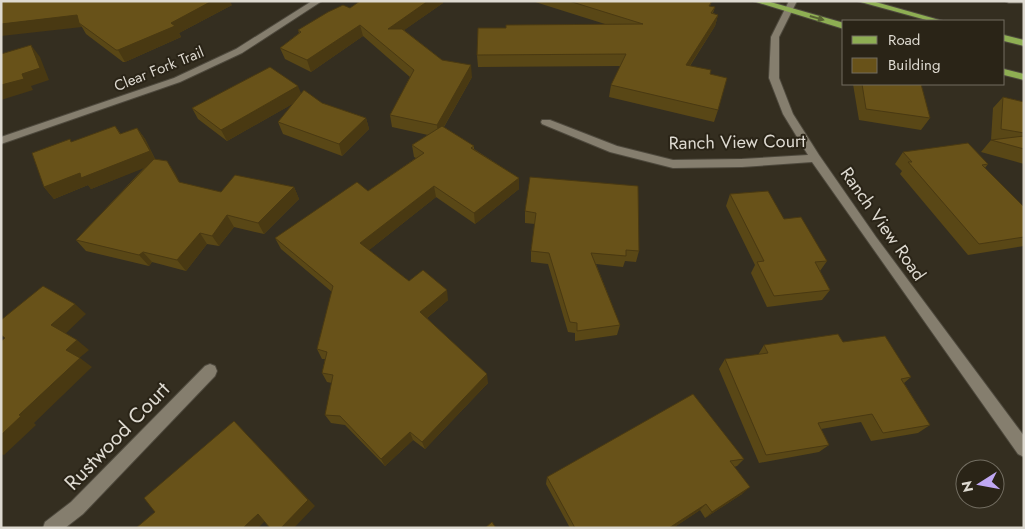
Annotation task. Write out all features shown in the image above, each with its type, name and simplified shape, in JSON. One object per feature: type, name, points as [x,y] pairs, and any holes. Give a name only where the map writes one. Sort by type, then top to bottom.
[{"type":"main road","points":[[757,1],[790,6],[842,25]]},
{"type":"main road","points":[[861,1],[935,20]]},
{"type":"main road","points":[[1005,38],[1024,43]]},
{"type":"main road","points":[[1005,72],[1024,77]]},
{"type":"street","name":"Clear Fork Trail","points":[[1,141],[177,80],[239,51],[318,1]]},
{"type":"street","points":[[1009,1],[1023,1]]},
{"type":"street","name":"Ranch View Road","points":[[790,6],[774,37],[774,78],[788,114],[815,158],[918,304],[1024,449]]},
{"type":"street","name":"Ranch View Court","points":[[546,122],[614,149],[673,164],[742,163],[815,158]]},
{"type":"street","name":"Rustwood Court","points":[[51,528],[77,508],[210,371]]},
{"type":"building","points":[[1,1],[212,1],[171,23],[175,26],[116,50],[79,23],[77,15],[1,24]]},
{"type":"building","points":[[360,1],[428,1],[388,29],[402,29],[442,60],[471,65],[437,125],[390,115],[414,70],[360,25],[307,60],[280,48],[301,32],[298,30],[328,12],[343,5],[350,8]]},
{"type":"building","points":[[569,1],[712,1],[709,6],[715,7],[711,13],[718,15],[686,65],[711,70],[710,74],[727,78],[718,110],[611,85],[626,54],[477,55],[478,28],[506,28],[506,25],[643,24]]},
{"type":"building","points":[[31,45],[40,68],[22,74],[24,79],[1,85],[1,54]]},
{"type":"building","points":[[270,67],[298,86],[221,130],[192,108]]},
{"type":"building","points":[[862,85],[921,85],[930,118],[866,109]]},
{"type":"building","points":[[304,90],[322,103],[366,118],[339,144],[278,122]]},
{"type":"building","points":[[1003,97],[1024,102],[1024,133],[1001,129]]},
{"type":"building","points":[[115,126],[120,134],[137,128],[150,151],[81,178],[80,173],[44,187],[32,153],[70,139],[71,142]]},
{"type":"building","points":[[442,126],[474,146],[471,148],[519,178],[474,213],[434,186],[360,243],[409,281],[423,270],[447,290],[420,312],[487,374],[422,442],[410,432],[381,459],[340,416],[325,415],[333,375],[322,373],[327,352],[317,349],[333,286],[275,238],[357,182],[368,191],[424,153],[412,145]]},
{"type":"building","points":[[1024,136],[1024,149],[991,140]]},
{"type":"building","points":[[968,143],[988,164],[982,165],[1024,207],[1024,237],[979,244],[908,162],[912,162],[903,152]]},
{"type":"building","points":[[154,159],[167,161],[179,182],[221,192],[235,175],[294,187],[258,223],[227,215],[212,236],[200,233],[177,260],[143,252],[139,255],[76,240]]},
{"type":"building","points":[[530,177],[638,186],[639,251],[626,250],[626,256],[591,253],[620,325],[577,331],[577,323],[570,322],[549,253],[531,251],[536,213],[525,211]]},
{"type":"building","points":[[768,191],[784,219],[801,217],[827,261],[815,262],[830,290],[774,296],[757,262],[764,261],[730,194]]},
{"type":"building","points":[[43,286],[75,304],[51,325],[77,340],[66,350],[80,358],[19,415],[21,416],[1,435],[1,341],[5,338],[1,335],[1,320]]},
{"type":"building","points":[[838,334],[843,342],[885,336],[911,377],[901,379],[930,425],[883,433],[872,414],[818,423],[829,445],[766,455],[725,359],[768,353],[764,345]]},
{"type":"building","points":[[693,394],[744,459],[730,461],[750,487],[712,512],[706,504],[669,528],[575,528],[547,477]]},
{"type":"building","points":[[234,421],[308,500],[281,528],[270,528],[258,514],[243,528],[136,528],[155,512],[144,498]]},
{"type":"building","points":[[492,522],[496,528],[485,528]]}]
